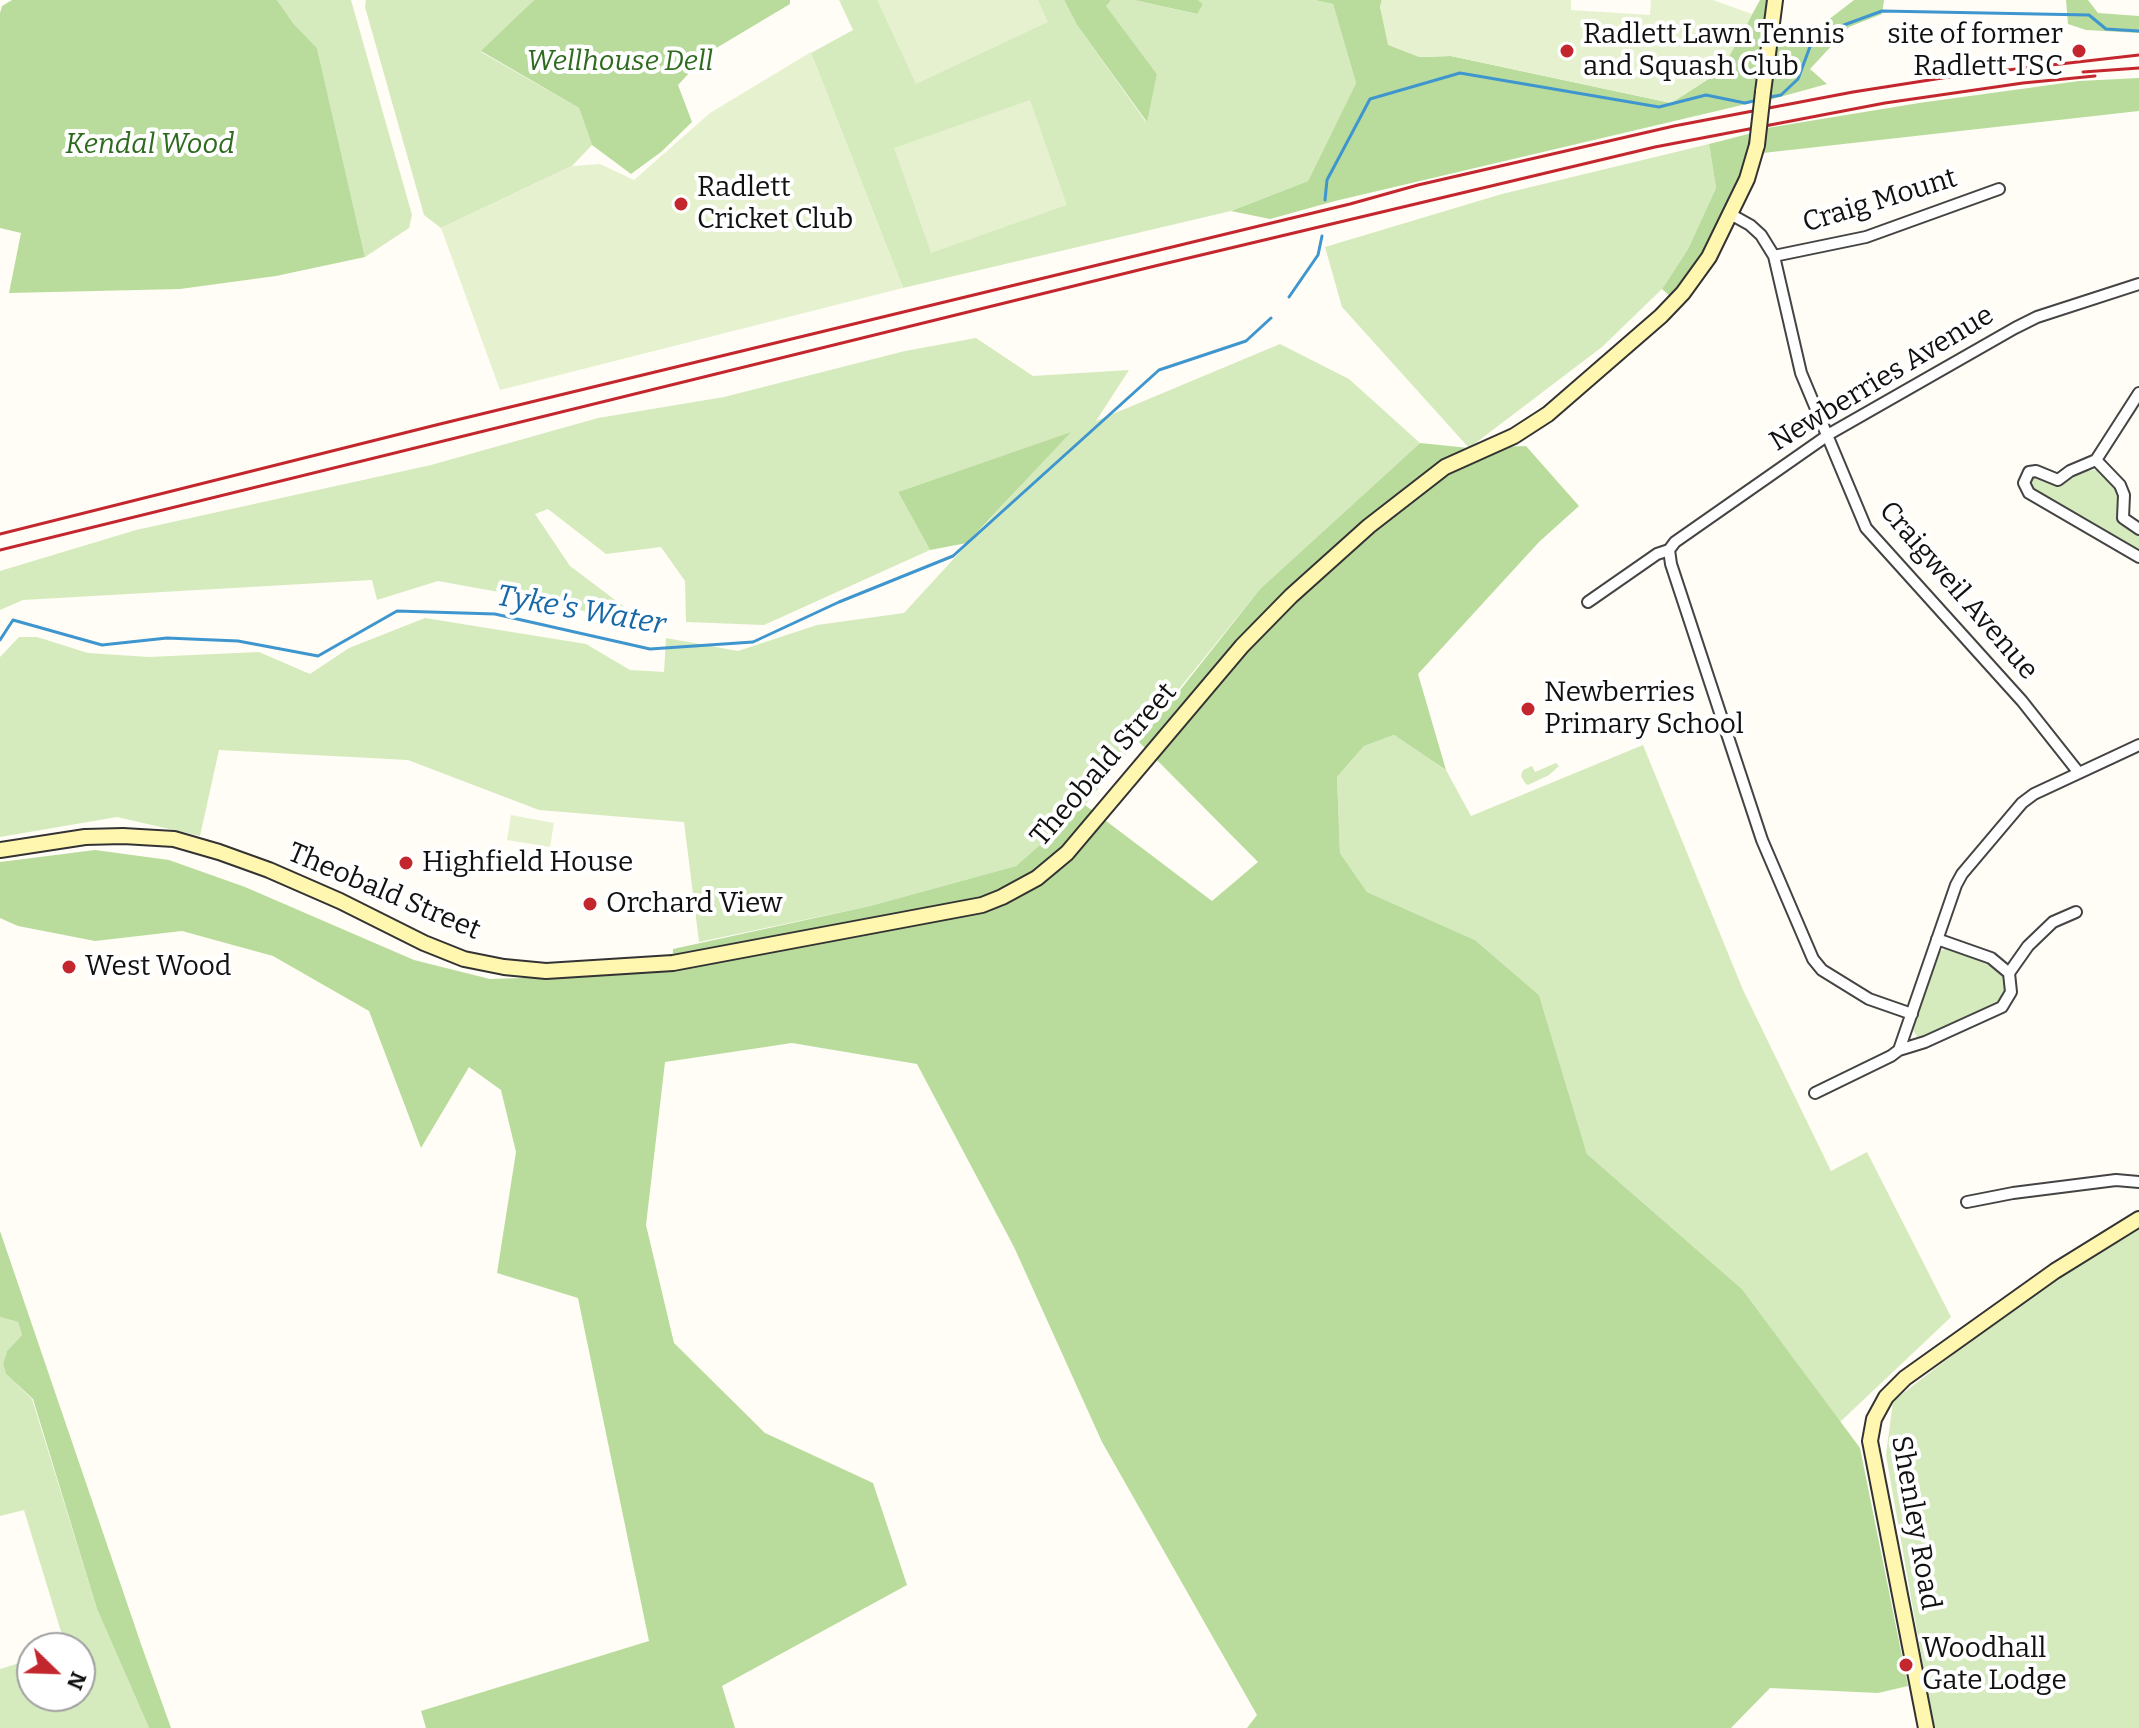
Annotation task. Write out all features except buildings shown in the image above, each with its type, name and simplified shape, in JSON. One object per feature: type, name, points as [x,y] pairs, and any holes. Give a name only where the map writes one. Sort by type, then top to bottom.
[{"type":"street","name":"Theobald Street","points":[[0,850],[85,837],[174,839],[269,870],[464,959],[546,971],[673,963],[982,905],[1037,878],[1067,853],[1242,646],[1270,616],[1369,526],[1445,467],[1514,436],[1548,414],[1661,316],[1683,293],[1709,257],[1747,179],[1757,145],[1775,0]]},
{"type":"street","name":"Craig Mount","points":[[1774,256],[1866,237],[1999,189]]},
{"type":"street","name":"Craigweil Avenue","points":[[1732,215],[1761,235],[1774,256],[1798,361],[1866,528],[2022,701],[2079,773]]},
{"type":"street","name":"Newberries Avenue","points":[[1588,602],[1657,554],[1669,550],[1675,542],[1826,435],[2026,322],[2139,284]]},
{"type":"street","points":[[2139,393],[2096,460],[2058,480],[2041,472],[2029,472],[2025,477],[2025,488],[2139,557]]},
{"type":"street","points":[[2096,460],[2120,485],[2124,495],[2123,518],[2139,529]]},
{"type":"street","points":[[1669,550],[1762,840],[1813,959],[1822,970],[1869,999],[1912,1014]]},
{"type":"street","points":[[1899,1050],[1956,885],[1986,845],[2022,803],[2034,794],[2139,745]]},
{"type":"street","points":[[1815,1093],[1899,1050],[1925,1042],[2002,1007],[2011,992],[2009,973],[2028,946],[2053,922],[2076,912]]},
{"type":"street","points":[[1937,939],[1991,958],[2009,973]]},
{"type":"street","points":[[1967,1202],[2116,1180],[2139,1182]]},
{"type":"street","name":"Shenley Road","points":[[1926,1728],[1870,1441],[1874,1419],[1886,1397],[1905,1378],[2055,1271],[2139,1219]]},
{"type":"green space","name":"Kendal Wood","points":[[12,0],[277,0],[293,23],[317,48],[365,257],[276,276],[180,289],[9,293],[21,233],[0,228],[0,13],[2,6]]},
{"type":"green space","points":[[277,0],[351,0],[412,215],[409,228],[365,257],[317,48],[293,23]]},
{"type":"green space","points":[[366,0],[534,0],[481,52],[579,108],[592,145],[572,166],[441,228],[424,215],[365,7]]},
{"type":"green space","name":"Wellhouse Dell","points":[[534,0],[790,0],[790,4],[708,53],[678,85],[692,122],[661,152],[631,174],[592,145],[579,108],[481,51]]},
{"type":"green space","points":[[839,0],[1064,0],[1077,25],[1146,122],[1157,74],[1105,5],[1111,0],[1134,0],[1196,14],[1203,4],[1198,0],[1314,0],[1333,4],[1356,83],[1308,181],[1231,211],[903,288],[811,53],[853,30]]},
{"type":"green space","points":[[877,0],[1038,0],[1048,22],[916,84]]},
{"type":"green space","points":[[1064,0],[1111,0],[1106,6],[1157,74],[1147,122],[1077,25]]},
{"type":"green space","points":[[1134,0],[1198,0],[1203,4],[1197,14]]},
{"type":"green space","points":[[1314,0],[1382,0],[1380,8],[1419,57],[1451,56],[1671,103],[1721,71],[1760,0],[1770,0],[1755,102],[1270,219],[1231,211],[1308,181],[1356,83],[1333,4]]},
{"type":"green space","name":"Radlett Lawn Tennis and Squash Club","points":[[1382,0],[1571,0],[1571,10],[1650,15],[1651,0],[1713,0],[1752,14],[1721,71],[1671,103],[1451,56],[1419,57],[1388,45],[1380,7]]},
{"type":"green space","points":[[1854,0],[1884,0],[1882,14],[1849,27],[1810,69],[1827,84],[1769,100],[1775,39],[1801,41]]},
{"type":"green space","points":[[2066,0],[2088,0],[2098,13],[2139,16],[2139,33],[2086,30],[2068,24]]},
{"type":"green space","name":"Radlett Cricket Club","points":[[811,52],[903,288],[500,390],[441,228],[572,166],[600,164],[634,180],[710,113]]},
{"type":"green space","points":[[2139,78],[2139,111],[1763,153],[1767,128],[2079,81]]},
{"type":"green space","points":[[1030,100],[1067,205],[931,253],[894,148]]},
{"type":"green space","points":[[1752,133],[1738,186],[1708,244],[1672,298],[1662,289],[1688,249],[1716,188],[1709,144]]},
{"type":"green space","points":[[1709,144],[1716,188],[1688,249],[1662,289],[1602,347],[1469,448],[1342,307],[1325,247],[1502,194]]},
{"type":"green space","points":[[976,338],[1033,376],[1129,370],[1096,421],[1280,344],[1349,379],[1420,443],[1260,589],[1085,805],[1016,866],[870,906],[699,942],[684,822],[539,810],[408,760],[219,750],[200,836],[117,817],[0,837],[0,657],[19,637],[37,637],[88,653],[149,657],[259,652],[310,674],[349,648],[425,618],[586,644],[630,670],[664,672],[666,638],[738,651],[817,625],[904,613],[1069,433],[898,492],[930,550],[764,625],[686,622],[685,581],[661,547],[606,554],[548,509],[535,514],[570,566],[631,612],[626,621],[521,596],[438,581],[377,600],[372,580],[23,600],[0,610],[0,571],[136,530],[431,465],[598,418],[724,397],[905,351]]},
{"type":"green space","points":[[1071,432],[967,543],[930,550],[898,492]]},
{"type":"green space","points":[[1420,443],[1469,448],[1526,446],[1579,506],[1539,542],[1418,674],[1446,770],[1394,735],[1364,746],[1337,777],[1340,853],[1367,892],[1475,940],[1539,995],[1587,1154],[1742,1289],[1860,1448],[1908,1686],[1878,1693],[1770,1688],[1731,1728],[1247,1728],[1257,1715],[1102,1442],[1014,1247],[917,1064],[792,1043],[665,1062],[646,1225],[674,1343],[765,1433],[873,1483],[907,1585],[722,1686],[735,1728],[426,1728],[421,1711],[649,1641],[578,1298],[497,1273],[516,1152],[501,1090],[469,1067],[421,1148],[369,1011],[273,956],[182,931],[95,941],[18,926],[0,918],[0,862],[95,850],[169,860],[245,887],[414,960],[490,979],[589,976],[672,968],[673,949],[870,906],[1016,866],[1085,805],[1212,901],[1258,862],[1139,742],[1260,589]]},
{"type":"green space","points":[[2097,470],[2112,480],[2119,492],[2119,519],[2139,533],[2139,554],[2031,491],[2027,481],[2035,474],[2053,482],[2079,471]]},
{"type":"green space","points":[[1394,735],[1446,770],[1471,816],[1643,745],[1743,990],[1831,1171],[1867,1152],[1951,1317],[1840,1422],[1742,1289],[1587,1154],[1539,995],[1475,940],[1367,892],[1340,853],[1337,777],[1364,746]]},
{"type":"green space","points":[[1556,763],[1559,766],[1549,775],[1528,785],[1521,776],[1523,770],[1532,766],[1535,772]]},
{"type":"green space","points":[[511,815],[554,823],[550,847],[507,840]]},
{"type":"green space","points":[[1947,947],[1992,962],[2005,975],[2008,989],[2002,1003],[1919,1039],[1912,1029],[1938,953]]},
{"type":"green space","points":[[2139,1227],[2139,1728],[1934,1728],[1886,1455],[1893,1401],[2020,1303]]},
{"type":"green space","points":[[0,1231],[171,1728],[149,1728],[97,1609],[33,1399],[6,1374],[3,1364],[7,1351],[22,1335],[18,1322],[0,1317]]},
{"type":"green space","points":[[0,1317],[18,1322],[22,1335],[7,1351],[3,1364],[6,1374],[32,1399],[97,1609],[149,1728],[0,1728],[0,1669],[16,1664],[16,1712],[96,1712],[96,1632],[61,1632],[24,1510],[0,1516]]},
{"type":"waterway","name":"Tyke's Water","points":[[1765,98],[1781,95],[1798,79],[1814,36],[1882,11],[2089,15],[2106,29],[2139,31]]},
{"type":"waterway","name":"Tyke's Water","points":[[1325,200],[1327,180],[1370,99],[1460,73],[1659,107],[1706,95],[1745,103],[1758,100]]},
{"type":"waterway","name":"Tyke's Water","points":[[1289,297],[1318,255],[1322,236]]},
{"type":"waterway","name":"Tyke's Water","points":[[0,640],[13,620],[102,645],[167,638],[238,641],[318,656],[397,611],[495,614],[650,649],[753,642],[839,602],[953,556],[1159,370],[1246,341],[1271,318]]},
{"type":"railway","points":[[0,534],[1418,185],[1674,126],[1955,76],[2139,55]]},
{"type":"railway","points":[[2083,72],[2139,68]]},
{"type":"railway","points":[[0,550],[1155,266],[1655,147],[1885,103],[2095,76]]},
{"type":"place","name":"Radlett Lawn Tennis and Squash Club","points":[[1567,51]]},
{"type":"place","name":"site of former Radlett TSC","points":[[2079,51]]},
{"type":"place","name":"Radlett Cricket Club","points":[[681,204]]},
{"type":"place","name":"Newberries Primary School","points":[[1528,709]]},
{"type":"place","name":"Highfield House","points":[[406,863]]},
{"type":"place","name":"Orchard View","points":[[590,904]]},
{"type":"place","name":"West Wood","points":[[69,967]]},
{"type":"place","name":"Woodhall Gate Lodge","points":[[1906,1665]]}]
